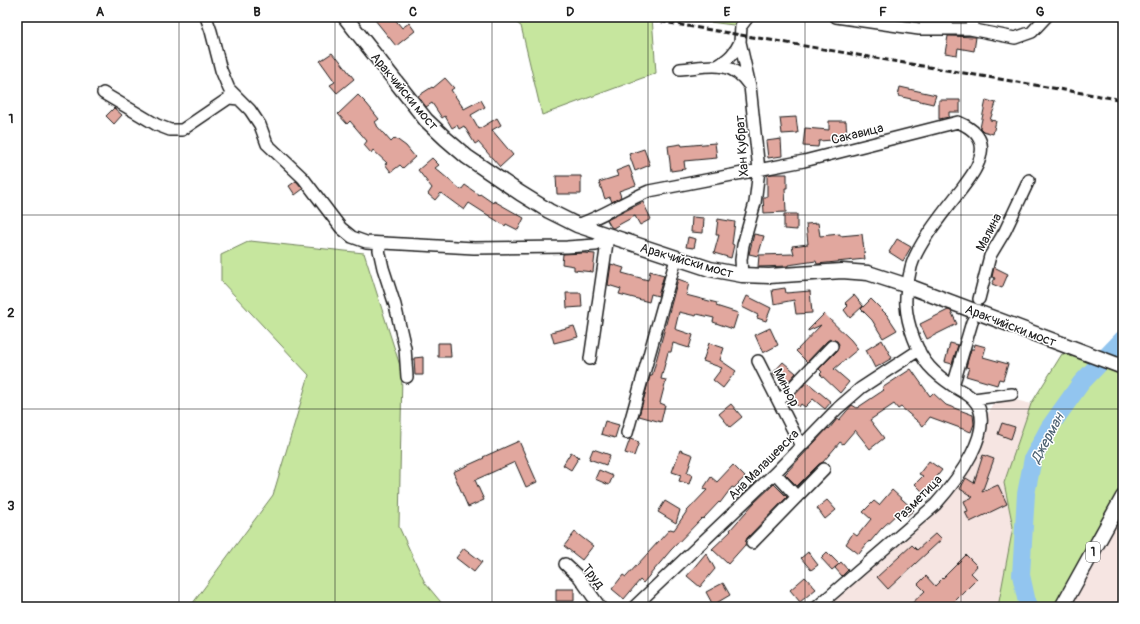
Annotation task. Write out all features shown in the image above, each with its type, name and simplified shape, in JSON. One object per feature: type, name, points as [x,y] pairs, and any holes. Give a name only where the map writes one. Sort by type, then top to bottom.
[{"type":"main road","name":"Аракчийски мост","points":[[345,17],[426,120],[446,139],[468,157],[520,193],[577,226],[676,259],[710,269],[742,275],[769,276],[842,271],[868,273],[908,286],[1123,367]]},
{"type":"main road","name":"1","points":[[1062,607],[1123,497]]},
{"type":"street","points":[[206,17],[221,70],[230,89],[250,110],[260,125],[267,144],[303,178],[341,228],[352,237],[366,242],[474,248],[596,245],[608,236]]},
{"type":"street","name":"Хан Кубрат","points":[[742,275],[742,252],[755,203],[759,170],[750,86],[740,42],[741,26],[748,17]]},
{"type":"street","points":[[836,17],[919,29],[970,29],[1015,38],[1032,32],[1046,17]]},
{"type":"street","points":[[891,25],[900,21],[902,17]]},
{"type":"street","points":[[970,29],[974,17]]},
{"type":"street","points":[[719,65],[735,53],[740,42]]},
{"type":"street","points":[[680,70],[719,65],[731,68],[742,74],[750,86]]},
{"type":"street","points":[[103,93],[157,125],[170,130],[182,130],[229,98],[239,99]]},
{"type":"street","name":"Сакавица","points":[[577,226],[649,191],[804,161],[958,122],[968,126],[976,134],[981,142],[982,153],[978,164],[968,180],[922,243],[911,264],[908,286]]},
{"type":"street","name":"Малина","points":[[978,299],[990,256],[1005,231],[1028,180]]},
{"type":"street","points":[[590,359],[608,236]]},
{"type":"street","points":[[382,243],[379,250],[383,268],[395,305],[406,348],[407,377]]},
{"type":"street","points":[[627,433],[676,259]]},
{"type":"street","points":[[908,286],[906,298],[907,313],[919,350],[928,366],[953,386],[974,399],[1012,394]]},
{"type":"street","points":[[953,386],[972,322]]},
{"type":"street","points":[[779,401],[832,346]]},
{"type":"street","name":"Ана Малашевска","points":[[634,607],[775,473],[838,408],[861,388],[919,350]]},
{"type":"street","name":"Миньор","points":[[758,361],[801,446]]},
{"type":"street","name":"Разметица","points":[[817,607],[935,505],[947,492],[974,450],[980,433],[980,412],[974,399]]},
{"type":"street","points":[[752,544],[824,469]]},
{"type":"street","points":[[775,473],[797,497]]},
{"type":"street","name":"Труд","points":[[565,564],[579,577],[600,607]]},
{"type":"shaded area","points":[[1008,398],[1031,404],[1004,483],[1013,527],[998,607],[817,607],[935,505],[980,433],[993,403]]},
{"type":"shaded area","points":[[1123,497],[1123,607],[1062,607]]},
{"type":"green space","points":[[508,17],[652,17],[656,73],[542,115],[521,26]]},
{"type":"green space","points":[[671,17],[748,17],[741,26]]},
{"type":"green space","points":[[836,17],[909,17],[908,27]]},
{"type":"green space","points":[[250,241],[364,253],[402,372],[399,527],[425,583],[445,607],[190,607],[273,495],[309,375],[221,281],[221,255]]},
{"type":"green space","points":[[1062,354],[1123,360],[1123,497],[1062,607],[998,607],[1013,527],[1004,483],[1031,404]]},
{"type":"building","points":[[379,17],[393,17],[402,28],[409,23],[415,31],[396,46],[375,20]]},
{"type":"building","points":[[948,36],[976,37],[974,51],[958,48],[957,55],[945,53]]},
{"type":"building","points":[[332,53],[336,58],[337,57],[354,79],[337,93],[330,85],[335,82],[320,61]]},
{"type":"building","points":[[445,78],[454,88],[451,90],[464,109],[481,100],[485,107],[471,115],[479,129],[497,118],[501,125],[492,130],[513,155],[500,167],[478,142],[475,144],[464,126],[459,129],[457,125],[452,128],[445,116],[442,118],[432,103],[426,107],[418,96],[432,87],[433,88]]},
{"type":"building","points":[[900,87],[936,95],[933,104],[898,96]]},
{"type":"building","points":[[358,95],[379,119],[375,122],[377,126],[391,142],[395,138],[406,146],[415,157],[403,168],[400,165],[391,172],[385,164],[387,163],[373,150],[371,153],[364,145],[367,141],[350,121],[347,124],[338,114]]},
{"type":"building","points":[[939,100],[960,100],[960,112],[949,112],[949,117],[939,119]]},
{"type":"building","points":[[986,100],[996,103],[990,120],[996,121],[993,134],[983,131],[980,128]]},
{"type":"building","points":[[114,108],[122,115],[114,124],[106,116]]},
{"type":"building","points":[[796,117],[798,133],[782,134],[780,118]]},
{"type":"building","points":[[829,121],[846,121],[847,139],[819,141],[818,147],[803,146],[805,128],[829,130]]},
{"type":"building","points":[[781,139],[782,156],[768,158],[766,141]]},
{"type":"building","points":[[715,143],[717,158],[684,161],[685,169],[671,171],[668,146]]},
{"type":"building","points":[[644,149],[650,165],[635,171],[629,154]]},
{"type":"building","points":[[432,158],[439,165],[435,168],[461,190],[465,185],[493,203],[494,201],[524,218],[518,230],[506,224],[505,226],[469,203],[464,210],[441,193],[435,200],[428,194],[432,188],[418,170]]},
{"type":"building","points":[[629,166],[636,185],[619,191],[621,197],[612,202],[610,197],[605,199],[599,182],[618,176],[616,171]]},
{"type":"building","points":[[787,174],[787,188],[785,188],[786,212],[764,213],[763,197],[767,197],[767,175]]},
{"type":"building","points":[[556,176],[581,176],[581,194],[557,194]]},
{"type":"building","points":[[296,181],[303,189],[295,195],[289,186]]},
{"type":"building","points":[[643,202],[651,219],[640,225],[635,216],[613,228],[611,227],[607,220]]},
{"type":"building","points":[[784,214],[797,214],[797,230],[784,229]]},
{"type":"building","points":[[692,217],[704,218],[703,233],[691,232]]},
{"type":"building","points":[[718,219],[735,222],[732,244],[734,245],[731,258],[714,253],[719,235],[716,235]]},
{"type":"building","points":[[818,223],[820,236],[862,234],[865,259],[817,264],[816,261],[788,266],[758,267],[759,255],[794,254],[792,246],[808,244],[806,224]]},
{"type":"building","points":[[754,234],[764,236],[758,256],[749,254]]},
{"type":"building","points":[[688,237],[696,239],[694,248],[686,247]]},
{"type":"building","points":[[897,239],[911,247],[903,261],[889,252]]},
{"type":"building","points":[[563,254],[595,254],[593,272],[574,270],[574,266],[562,264]]},
{"type":"building","points":[[611,264],[624,268],[622,273],[648,280],[650,271],[664,275],[658,296],[651,294],[649,302],[619,294],[621,289],[608,285]]},
{"type":"building","points":[[994,267],[1008,274],[1002,288],[992,284],[995,278],[992,277]]},
{"type":"building","points":[[678,279],[689,283],[686,295],[717,303],[716,306],[738,313],[733,329],[713,322],[714,318],[679,312],[675,329],[693,335],[689,348],[673,343],[671,352],[668,352],[661,379],[666,380],[660,403],[665,405],[661,422],[639,416],[650,376],[652,376]]},
{"type":"building","points":[[785,288],[786,293],[810,291],[812,313],[796,314],[794,300],[774,304],[772,290]]},
{"type":"building","points":[[566,293],[581,293],[582,307],[567,308]]},
{"type":"building","points":[[854,295],[863,306],[850,318],[844,310],[848,306],[845,303]]},
{"type":"building","points":[[747,296],[771,308],[766,321],[757,318],[758,315],[742,307]]},
{"type":"building","points":[[871,299],[887,315],[897,330],[883,338],[872,320],[861,309]]},
{"type":"building","points":[[948,310],[951,311],[957,324],[927,339],[920,324]]},
{"type":"building","points":[[824,314],[851,340],[858,349],[834,369],[849,382],[840,393],[820,374],[822,372],[819,369],[837,351],[839,344],[837,341],[830,339],[827,341],[807,362],[796,351],[821,325],[808,331]]},
{"type":"building","points":[[574,326],[578,337],[554,343],[551,332]]},
{"type":"building","points":[[770,328],[778,345],[763,353],[755,335]]},
{"type":"building","points":[[882,340],[892,358],[875,368],[866,350]]},
{"type":"building","points":[[438,343],[450,343],[451,357],[438,357]]},
{"type":"building","points":[[709,343],[724,348],[720,360],[736,371],[723,388],[713,380],[722,368],[703,361]]},
{"type":"building","points":[[950,343],[958,345],[952,364],[945,362]]},
{"type":"building","points":[[975,344],[986,347],[983,357],[1008,364],[1003,380],[999,379],[997,385],[966,376],[969,368],[966,367],[971,349],[974,349]]},
{"type":"building","points":[[423,357],[423,375],[415,375],[414,358]]},
{"type":"building","points":[[783,362],[796,373],[786,384],[773,373]]},
{"type":"building","points":[[911,369],[930,396],[933,393],[946,405],[973,415],[974,424],[971,432],[930,417],[923,426],[901,407],[898,409],[894,404],[870,420],[884,438],[870,449],[855,430],[843,444],[840,442],[823,462],[819,464],[797,486],[785,474],[852,405],[857,408],[884,390],[882,388]]},
{"type":"building","points":[[807,382],[831,402],[825,409],[813,399],[805,407],[801,404],[799,407],[791,399]]},
{"type":"building","points":[[731,404],[742,417],[730,427],[719,414]]},
{"type":"building","points":[[605,421],[619,425],[615,438],[601,434]]},
{"type":"building","points":[[1002,423],[1015,427],[1011,439],[998,434]]},
{"type":"building","points":[[630,439],[639,442],[634,456],[625,453]]},
{"type":"building","points":[[519,441],[537,482],[526,487],[515,462],[475,480],[484,500],[468,507],[453,472]]},
{"type":"building","points":[[593,449],[610,455],[606,465],[589,459]]},
{"type":"building","points":[[680,450],[693,455],[687,473],[692,475],[689,484],[679,481],[681,475],[672,472]]},
{"type":"building","points":[[571,452],[579,457],[571,470],[563,465]]},
{"type":"building","points":[[983,455],[994,459],[982,492],[998,485],[1007,504],[970,522],[965,512],[968,511],[964,501],[973,497],[960,489],[966,478],[974,483]]},
{"type":"building","points":[[929,461],[942,470],[929,487],[932,489],[926,495],[915,484],[923,476],[919,474]]},
{"type":"building","points":[[733,465],[745,477],[734,488],[732,487],[720,503],[719,502],[703,519],[702,518],[671,550],[643,583],[640,580],[624,599],[612,589],[623,575],[626,577],[670,529],[674,530],[687,511],[707,490],[703,489],[711,477],[717,482]]},
{"type":"building","points":[[599,470],[613,476],[609,485],[595,479]]},
{"type":"building","points":[[774,484],[787,497],[747,538],[745,545],[728,564],[712,549],[731,531],[730,530],[754,503]]},
{"type":"building","points":[[892,490],[914,510],[907,516],[901,510],[870,542],[869,541],[859,554],[846,544],[853,533],[857,536],[871,519],[863,512],[874,501],[879,505]]},
{"type":"building","points":[[827,500],[836,510],[825,519],[817,508]]},
{"type":"building","points":[[665,501],[680,510],[676,523],[658,512]]},
{"type":"building","points":[[575,532],[593,546],[582,560],[564,546]]},
{"type":"building","points":[[936,533],[942,539],[888,589],[877,577],[912,545],[917,550]]},
{"type":"building","points":[[464,548],[482,562],[474,572],[456,558]]},
{"type":"building","points":[[808,552],[818,565],[811,570],[801,558]]},
{"type":"building","points":[[827,552],[839,564],[832,570],[821,558]]},
{"type":"building","points":[[706,553],[715,569],[700,587],[687,576]]},
{"type":"building","points":[[966,555],[977,566],[971,573],[977,579],[953,603],[957,607],[908,607],[925,591],[918,584],[926,576],[935,586]]},
{"type":"building","points":[[841,562],[848,570],[842,576],[835,568]]},
{"type":"building","points":[[805,577],[816,589],[800,602],[790,590]]},
{"type":"building","points":[[723,583],[730,595],[713,605],[706,592]]},
{"type":"building","points":[[556,589],[574,589],[574,601],[556,601]]},
{"type":"waterway","name":"Джерман","points":[[1028,607],[1021,575],[1026,494],[1033,458],[1049,428],[1081,383],[1123,339]]},
{"type":"railway","points":[[634,17],[1123,100]]}]
